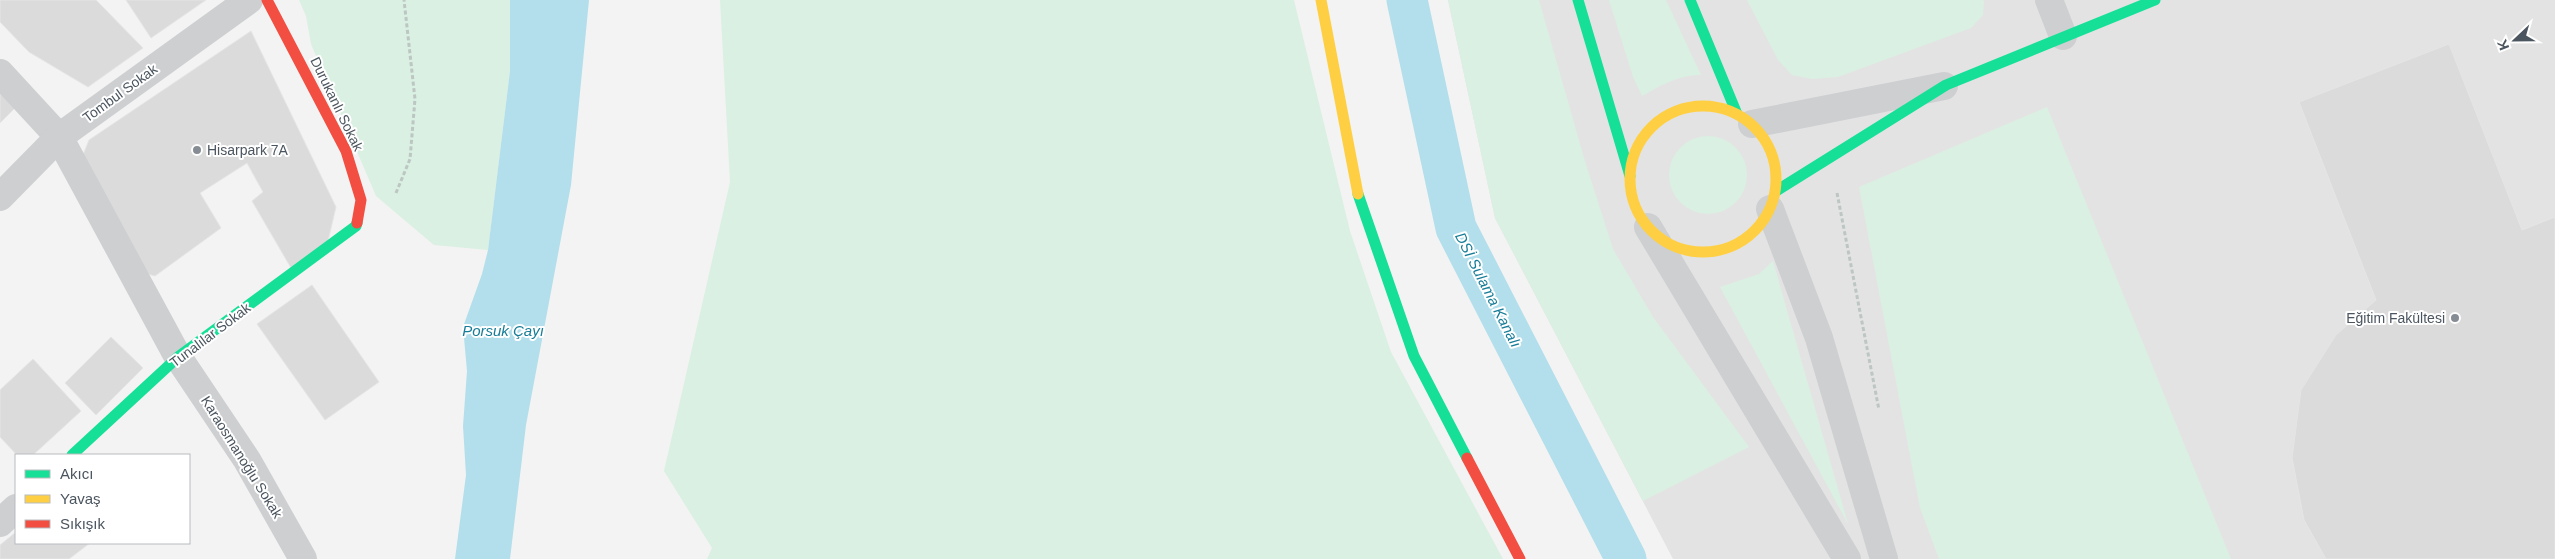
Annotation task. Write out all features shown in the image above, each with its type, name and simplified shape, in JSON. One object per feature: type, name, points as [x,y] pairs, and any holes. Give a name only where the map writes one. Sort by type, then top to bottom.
[{"type":"street","name":"Tombul Sokak","points":[[0,197],[59,137],[249,0]]},
{"type":"street","name":"Durukanlı Sokak","points":[[267,0],[346,151],[361,200],[356,226]]},
{"type":"street","points":[[1321,0],[1356,188],[1414,356],[1520,559]]},
{"type":"street","points":[[1578,0],[1630,176],[1632,194],[1638,211],[1847,559]]},
{"type":"street","points":[[1690,0],[1744,119]]},
{"type":"street","points":[[2049,0],[2063,36]]},
{"type":"street","points":[[1773,200],[1831,157],[1946,85],[2155,0]]},
{"type":"street","name":"Karaosmanoğlu Sokak","points":[[0,73],[59,137],[178,357],[247,460],[303,559]]},
{"type":"street","points":[[1744,119],[1946,85]]},
{"type":"street","points":[[1630,176],[1633,157],[1641,141],[1652,126],[1667,115],[1683,108],[1702,105],[1720,108],[1744,119],[1764,138],[1772,154],[1776,173],[1773,200],[1761,224],[1748,238],[1732,247],[1714,252],[1696,252],[1678,248],[1661,239],[1648,227]]},
{"type":"street","points":[[1773,200],[1819,338],[1884,559]]},
{"type":"street","name":"Tunalılar Sokak","points":[[73,454],[178,357],[356,226]]},
{"type":"street","points":[[0,523],[15,509]]},
{"type":"path","points":[[393,200],[410,159],[415,99],[404,0]]},
{"type":"path","points":[[1831,157],[1880,415]]},
{"type":"shaded area","points":[[1448,0],[2555,0],[2555,559],[1673,559],[1495,218]]},
{"type":"green space","points":[[299,0],[510,0],[510,71],[488,250],[434,245],[376,196],[311,44],[306,16]]},
{"type":"green space","points":[[720,0],[1294,0],[1350,231],[1391,352],[1503,559],[707,559],[712,548],[664,471],[730,182]]},
{"type":"green space","points":[[1448,0],[1539,0],[1584,158],[1613,249],[1653,317],[1749,447],[1643,501],[1495,218]]},
{"type":"green space","points":[[1609,0],[1666,0],[1701,75],[1677,79],[1642,96],[1633,77]]},
{"type":"green space","points":[[1747,0],[1984,1],[1983,15],[1971,28],[1838,77],[1812,79],[1792,75],[1778,60]]},
{"type":"green space","points":[[2047,107],[2231,559],[1939,559],[1920,508],[1859,187]]},
{"type":"green space","points":[[1700,136],[1716,136],[1730,142],[1741,153],[1747,167],[1747,183],[1741,197],[1730,208],[1716,214],[1700,214],[1686,208],[1675,197],[1669,183],[1669,167],[1675,153],[1686,142]]},
{"type":"green space","points":[[1773,261],[1848,524],[1720,287],[1759,274]]},
{"type":"water","name":"Porsuk Çayı","points":[[510,0],[589,0],[571,185],[526,425],[510,559],[455,559],[466,475],[463,426],[467,371],[463,327],[482,274],[488,250],[510,71]]},
{"type":"building","points":[[0,0],[96,0],[143,48],[88,87],[29,52],[0,22]]},
{"type":"building","points":[[126,0],[206,0],[151,38]]},
{"type":"building","name":"Hisarpark 7A","points":[[251,31],[336,207],[327,245],[291,268],[252,201],[263,192],[247,163],[200,193],[221,228],[155,276],[141,272],[81,160],[89,140]]},
{"type":"building","name":"Eğitim Fakültesi","points":[[2449,44],[2522,230],[2555,217],[2555,559],[2326,559],[2304,520],[2292,458],[2301,390],[2336,335],[2376,300],[2299,102]]},
{"type":"building","points":[[0,77],[23,100],[0,123]]},
{"type":"building","points":[[312,285],[379,382],[325,420],[257,324]]},
{"type":"building","points":[[111,337],[143,368],[96,415],[65,383]]},
{"type":"building","points":[[33,359],[81,411],[34,454],[16,454],[0,437],[0,390]]},
{"type":"building","points":[[15,533],[15,544],[89,544],[69,559],[0,559],[0,545]]},
{"type":"waterway","name":"DSİ Sulama Kanalı","points":[[1407,0],[1456,228],[1626,559]]},
{"type":"traffic: fast","points":[[1578,0],[1630,176]]},
{"type":"traffic: fast","points":[[1690,0],[1737,114]]},
{"type":"traffic: fast","points":[[1776,191],[1946,85],[2155,0]]},
{"type":"traffic: fast","points":[[1358,194],[1414,356],[1467,458]]},
{"type":"traffic: fast","points":[[73,454],[178,357],[356,226],[357,223]]},
{"type":"traffic: slow","points":[[1321,0],[1358,194]]},
{"type":"traffic: slow","points":[[1703,106],[1717,107],[1731,112],[1744,118],[1755,127],[1764,138],[1770,151],[1775,165],[1776,179],[1775,193],[1770,207],[1764,220],[1755,231],[1744,240],[1731,246],[1717,251],[1703,252],[1689,251],[1675,246],[1662,240],[1651,231],[1642,220],[1636,207],[1631,193],[1630,179],[1631,165],[1636,151],[1642,138],[1651,127],[1662,118],[1675,112],[1689,107],[1703,106]]},
{"type":"traffic: jam","points":[[267,0],[346,151],[361,200],[357,223]]},
{"type":"traffic: jam","points":[[1467,458],[1520,559]]},
{"type":"place","name":"Hisarpark 7A","points":[[197,150]]},
{"type":"place","name":"Eğitim Fakültesi","points":[[2455,318]]}]
